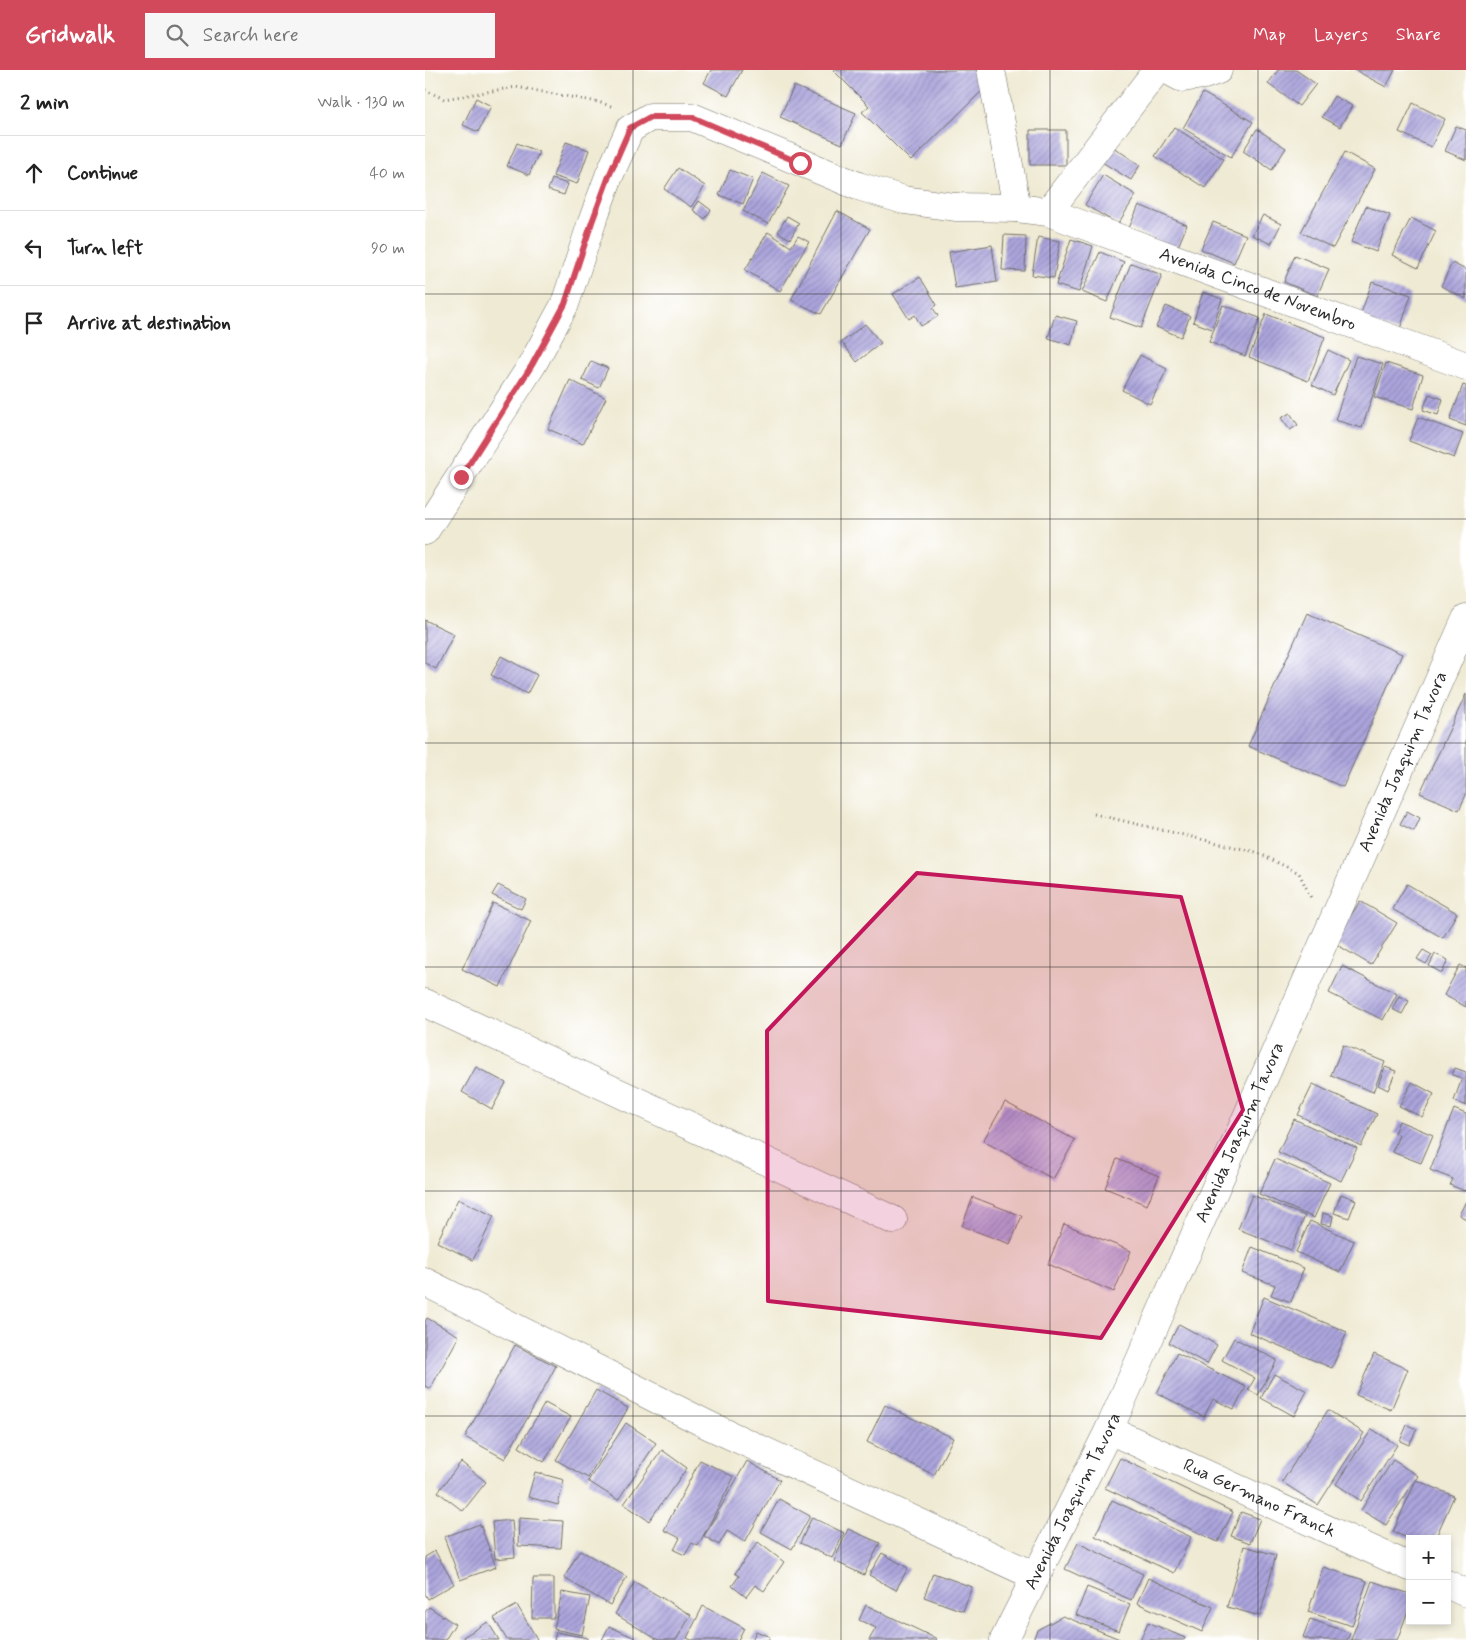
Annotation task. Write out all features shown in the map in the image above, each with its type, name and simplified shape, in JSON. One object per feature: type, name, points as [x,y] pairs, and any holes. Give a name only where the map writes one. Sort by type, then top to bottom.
[{"type":"street","points":[[991,70],[1017,208]]},
{"type":"street","points":[[1048,212],[1157,70]]},
{"type":"street","points":[[1167,70],[1182,78],[1204,75],[1218,70]]},
{"type":"street","points":[[425,532],[532,365],[565,304],[609,176],[630,128],[650,117]]},
{"type":"street","name":"Avenida Cinco de Novembro","points":[[650,117],[692,117],[858,186],[905,200],[955,207],[1017,208],[1048,212],[1466,366]]},
{"type":"street","name":"Avenida Joaquim Tavora","points":[[1004,1640],[1109,1430],[1466,619]]},
{"type":"street","points":[[425,1003],[893,1220]]},
{"type":"street","points":[[425,1282],[708,1425],[1035,1576]]},
{"type":"street","name":"Rua Germano Franck","points":[[1109,1430],[1406,1565]]},
{"type":"street","points":[[1451,1586],[1466,1593]]},
{"type":"path","points":[[425,90],[444,99],[516,87],[598,102],[650,117]]},
{"type":"path","points":[[1094,814],[1257,852],[1299,873],[1328,932]]},
{"type":"highlighted area","points":[[917,873],[1181,897],[1243,1110],[1101,1338],[768,1301],[767,1031]]},
{"type":"building","points":[[711,70],[742,70],[728,96],[704,83]]},
{"type":"building","points":[[833,70],[976,70],[989,84],[911,161],[862,112],[869,106]]},
{"type":"building","points":[[1278,70],[1296,70],[1316,84],[1299,106],[1268,84]]},
{"type":"building","points":[[1355,70],[1395,70],[1386,87]]},
{"type":"building","points":[[794,86],[856,113],[842,144],[780,117]]},
{"type":"building","points":[[1203,93],[1253,122],[1231,157],[1183,128]]},
{"type":"building","points":[[1334,96],[1352,106],[1340,127],[1322,117]]},
{"type":"building","points":[[476,98],[491,106],[478,132],[463,125]]},
{"type":"building","points":[[1413,103],[1445,119],[1431,147],[1399,132]]},
{"type":"building","points":[[1456,126],[1466,130],[1466,160],[1445,151]]},
{"type":"building","points":[[1174,127],[1224,159],[1205,188],[1155,156]]},
{"type":"building","points":[[1257,129],[1286,148],[1272,170],[1243,151]]},
{"type":"building","points":[[1030,130],[1066,130],[1066,165],[1030,165]]},
{"type":"building","points":[[566,142],[589,150],[577,184],[553,176]]},
{"type":"building","points":[[517,143],[539,152],[529,175],[507,166]]},
{"type":"building","points":[[1107,143],[1140,165],[1131,180],[1097,159]]},
{"type":"building","points":[[1345,152],[1375,169],[1333,248],[1301,232]]},
{"type":"building","points":[[678,168],[705,186],[691,207],[664,189]]},
{"type":"building","points":[[730,170],[753,179],[743,204],[719,195]]},
{"type":"building","points":[[763,173],[789,186],[768,224],[743,211]]},
{"type":"building","points":[[1103,175],[1136,195],[1118,224],[1085,205]]},
{"type":"building","points":[[552,179],[568,184],[564,195],[548,190]]},
{"type":"building","points":[[699,201],[711,210],[705,219],[693,210]]},
{"type":"building","points":[[1139,205],[1187,225],[1177,249],[1129,228]]},
{"type":"building","points":[[1366,206],[1390,215],[1376,252],[1351,242]]},
{"type":"building","points":[[837,211],[870,229],[821,314],[791,300]]},
{"type":"building","points":[[1263,215],[1281,224],[1271,244],[1252,235]]},
{"type":"building","points":[[787,216],[799,223],[790,239],[778,232]]},
{"type":"building","points":[[1411,218],[1436,231],[1418,268],[1392,255]]},
{"type":"building","points":[[1213,222],[1246,235],[1234,263],[1201,249]]},
{"type":"building","points":[[768,232],[791,247],[798,236],[809,242],[780,291],[745,270]]},
{"type":"building","points":[[1004,235],[1026,236],[1025,271],[1002,270]]},
{"type":"building","points":[[1038,237],[1060,241],[1054,278],[1032,275]]},
{"type":"building","points":[[1071,239],[1093,246],[1079,292],[1056,285]]},
{"type":"building","points":[[992,245],[997,282],[955,288],[949,252]]},
{"type":"building","points":[[1100,252],[1124,262],[1107,302],[1082,292]]},
{"type":"building","points":[[1295,255],[1329,269],[1317,296],[1284,282]]},
{"type":"building","points":[[1131,263],[1162,275],[1141,328],[1110,317]]},
{"type":"building","points":[[1452,263],[1466,270],[1466,299],[1441,286]]},
{"type":"building","points":[[920,277],[937,305],[933,308],[938,316],[921,326],[915,315],[909,319],[893,294]]},
{"type":"building","points":[[1372,282],[1411,295],[1399,332],[1359,319]]},
{"type":"building","points":[[1203,292],[1222,299],[1212,329],[1193,322]]},
{"type":"building","points":[[1223,305],[1260,318],[1245,356],[1209,342]]},
{"type":"building","points":[[1166,306],[1190,316],[1181,337],[1156,327]]},
{"type":"building","points":[[1266,314],[1325,337],[1308,381],[1249,357]]},
{"type":"building","points":[[1055,315],[1077,321],[1071,345],[1048,338]]},
{"type":"building","points":[[865,324],[881,343],[857,362],[842,342]]},
{"type":"building","points":[[1328,350],[1349,360],[1333,395],[1312,385]]},
{"type":"building","points":[[1140,355],[1167,369],[1150,404],[1122,390]]},
{"type":"building","points":[[1356,356],[1383,364],[1362,428],[1335,420]]},
{"type":"building","points":[[591,361],[608,368],[599,388],[582,380]]},
{"type":"building","points":[[1386,363],[1423,375],[1413,409],[1374,397]]},
{"type":"building","points":[[570,380],[606,398],[583,444],[548,429]]},
{"type":"building","points":[[1463,385],[1466,386],[1466,426],[1450,420]]},
{"type":"building","points":[[1429,394],[1443,399],[1438,415],[1423,410]]},
{"type":"building","points":[[1290,413],[1298,425],[1290,430],[1281,418]]},
{"type":"building","points":[[1418,417],[1463,434],[1454,458],[1409,441]]},
{"type":"building","points":[[1307,613],[1402,654],[1343,787],[1248,746]]},
{"type":"building","points":[[425,620],[454,634],[436,669],[425,663]]},
{"type":"building","points":[[501,656],[537,675],[527,694],[491,675]]},
{"type":"building","points":[[1466,694],[1466,795],[1459,810],[1420,793]]},
{"type":"building","points":[[1407,811],[1420,818],[1414,831],[1400,824]]},
{"type":"building","points":[[1407,884],[1457,913],[1443,938],[1392,909]]},
{"type":"building","points":[[498,885],[526,899],[521,909],[492,895]]},
{"type":"building","points":[[1360,901],[1397,923],[1371,965],[1334,943]]},
{"type":"building","points":[[493,903],[531,921],[500,987],[462,969]]},
{"type":"building","points":[[1423,950],[1432,955],[1426,964],[1417,959]]},
{"type":"building","points":[[1435,954],[1448,960],[1442,973],[1429,966]]},
{"type":"building","points":[[1460,965],[1466,968],[1466,1007],[1444,995]]},
{"type":"building","points":[[1342,966],[1397,994],[1383,1020],[1329,993]]},
{"type":"building","points":[[1399,996],[1409,1001],[1402,1014],[1392,1009]]},
{"type":"building","points":[[1343,1045],[1385,1062],[1373,1092],[1331,1075]]},
{"type":"building","points":[[476,1067],[506,1083],[492,1109],[462,1092]]},
{"type":"building","points":[[1385,1067],[1396,1071],[1388,1090],[1378,1085]]},
{"type":"building","points":[[1455,1068],[1466,1072],[1466,1106],[1454,1101],[1462,1078],[1452,1075]]},
{"type":"building","points":[[1412,1082],[1434,1094],[1422,1117],[1399,1106]]},
{"type":"building","points":[[1313,1084],[1377,1114],[1361,1146],[1298,1115]]},
{"type":"building","points":[[1005,1102],[1075,1140],[1053,1179],[983,1141]]},
{"type":"building","points":[[1454,1109],[1466,1114],[1465,1191],[1450,1185],[1453,1179],[1430,1170]]},
{"type":"building","points":[[1294,1119],[1357,1148],[1341,1181],[1278,1152]]},
{"type":"building","points":[[1399,1121],[1433,1135],[1421,1163],[1392,1152],[1399,1135],[1394,1133]]},
{"type":"building","points":[[1117,1159],[1159,1176],[1147,1205],[1105,1188]]},
{"type":"building","points":[[1275,1159],[1330,1183],[1314,1218],[1259,1194]]},
{"type":"building","points":[[1341,1194],[1356,1200],[1349,1218],[1334,1213]]},
{"type":"building","points":[[1252,1195],[1305,1216],[1291,1250],[1238,1229]]},
{"type":"building","points":[[973,1197],[1022,1216],[1010,1244],[962,1226]]},
{"type":"building","points":[[458,1199],[494,1216],[473,1260],[437,1242]]},
{"type":"building","points":[[1466,1201],[1466,1219],[1459,1215]]},
{"type":"building","points":[[1323,1213],[1333,1216],[1331,1226],[1321,1224]]},
{"type":"building","points":[[1310,1221],[1354,1241],[1340,1272],[1296,1252]]},
{"type":"building","points":[[1064,1224],[1131,1251],[1114,1292],[1048,1264]]},
{"type":"building","points":[[1252,1247],[1304,1268],[1291,1302],[1271,1295],[1275,1285],[1242,1273]]},
{"type":"building","points":[[1264,1297],[1347,1332],[1332,1368],[1249,1333]]},
{"type":"building","points":[[427,1318],[459,1336],[430,1389],[425,1386],[425,1321]]},
{"type":"building","points":[[1179,1324],[1217,1345],[1207,1364],[1169,1343]]},
{"type":"building","points":[[1234,1338],[1277,1360],[1258,1395],[1248,1390],[1255,1378],[1222,1360]]},
{"type":"building","points":[[515,1345],[556,1366],[505,1459],[465,1437]]},
{"type":"building","points":[[1177,1353],[1246,1387],[1234,1409],[1213,1399],[1204,1417],[1157,1393]]},
{"type":"building","points":[[1374,1354],[1408,1369],[1391,1410],[1356,1395]]},
{"type":"building","points":[[1274,1374],[1307,1391],[1294,1416],[1261,1398]]},
{"type":"building","points":[[596,1390],[628,1408],[588,1478],[556,1460]]},
{"type":"building","points":[[545,1403],[571,1417],[544,1462],[519,1447]]},
{"type":"building","points":[[885,1405],[953,1438],[934,1475],[867,1442]]},
{"type":"building","points":[[1328,1410],[1364,1433],[1318,1505],[1282,1482]]},
{"type":"building","points":[[626,1423],[656,1443],[618,1500],[588,1481]]},
{"type":"building","points":[[1407,1425],[1417,1429],[1409,1445],[1400,1441]]},
{"type":"building","points":[[1372,1429],[1397,1445],[1361,1501],[1336,1484]]},
{"type":"building","points":[[662,1450],[687,1468],[649,1521],[624,1504]]},
{"type":"building","points":[[1120,1458],[1233,1512],[1218,1542],[1105,1488]]},
{"type":"building","points":[[700,1460],[734,1477],[698,1546],[692,1543],[685,1555],[674,1550],[680,1538],[664,1530]]},
{"type":"building","points":[[1393,1460],[1418,1476],[1386,1525],[1361,1510]]},
{"type":"building","points":[[747,1461],[780,1480],[745,1542],[727,1531],[719,1545],[704,1536]]},
{"type":"building","points":[[461,1462],[486,1482],[463,1511],[438,1492]]},
{"type":"building","points":[[535,1472],[564,1480],[558,1505],[528,1497]]},
{"type":"building","points":[[1416,1480],[1454,1496],[1437,1535],[1406,1535],[1406,1537],[1393,1532]]},
{"type":"building","points":[[779,1499],[810,1516],[792,1549],[761,1532]]},
{"type":"building","points":[[1112,1500],[1191,1537],[1174,1573],[1095,1536]]},
{"type":"building","points":[[1241,1512],[1260,1519],[1250,1543],[1231,1536]]},
{"type":"building","points":[[812,1517],[844,1533],[832,1558],[800,1543]]},
{"type":"building","points":[[519,1518],[563,1521],[561,1548],[518,1546]]},
{"type":"building","points":[[512,1520],[515,1557],[495,1559],[492,1522]]},
{"type":"building","points":[[480,1524],[496,1567],[460,1580],[444,1537]]},
{"type":"building","points":[[848,1529],[880,1543],[864,1575],[834,1561]]},
{"type":"building","points":[[758,1542],[784,1562],[764,1591],[755,1585],[746,1597],[732,1586],[739,1576],[735,1573]]},
{"type":"building","points":[[1078,1543],[1143,1574],[1131,1600],[1065,1569]]},
{"type":"building","points":[[1244,1546],[1276,1555],[1260,1616],[1227,1607]]},
{"type":"building","points":[[580,1550],[627,1577],[610,1605],[564,1578]]},
{"type":"building","points":[[435,1551],[454,1584],[428,1599],[425,1594],[425,1557]]},
{"type":"building","points":[[882,1553],[908,1568],[896,1590],[869,1575]]},
{"type":"building","points":[[1323,1567],[1367,1581],[1352,1626],[1308,1612]]},
{"type":"building","points":[[933,1573],[972,1587],[963,1611],[924,1597]]},
{"type":"building","points":[[533,1578],[554,1578],[554,1618],[532,1618]]},
{"type":"building","points":[[1148,1578],[1213,1607],[1202,1632],[1137,1603]]},
{"type":"building","points":[[1372,1581],[1406,1593],[1406,1616],[1397,1640],[1351,1640]]},
{"type":"building","points":[[635,1582],[691,1615],[676,1640],[658,1640],[615,1614]]},
{"type":"building","points":[[1087,1587],[1130,1604],[1119,1631],[1076,1615]]},
{"type":"building","points":[[562,1592],[590,1597],[582,1635],[554,1629]]},
{"type":"building","points":[[517,1605],[537,1639],[507,1640],[494,1618]]},
{"type":"building","points":[[866,1605],[937,1639],[869,1640],[876,1628],[859,1620]]},
{"type":"building","points":[[703,1606],[744,1628],[738,1640],[691,1640],[687,1638]]},
{"type":"building","points":[[429,1607],[455,1624],[445,1640],[425,1640],[425,1612]]},
{"type":"building","points":[[1063,1616],[1122,1640],[1033,1640],[1037,1630]]},
{"type":"building","points":[[1310,1619],[1350,1633],[1347,1640],[1311,1640],[1303,1637]]},
{"type":"building","points":[[488,1622],[499,1640],[465,1640],[463,1637]]},
{"type":"building","points":[[1148,1622],[1185,1638],[1184,1640],[1140,1640]]},
{"type":"building","points":[[609,1626],[639,1640],[602,1640]]},
{"type":"building","points":[[756,1631],[770,1637],[768,1640],[752,1640]]},
{"type":"building","points":[[556,1632],[588,1638],[588,1640],[554,1640]]},
{"type":"route","points":[[461,477],[532,365],[565,304],[592,222],[630,128],[650,117],[692,117],[800,163]]}]
